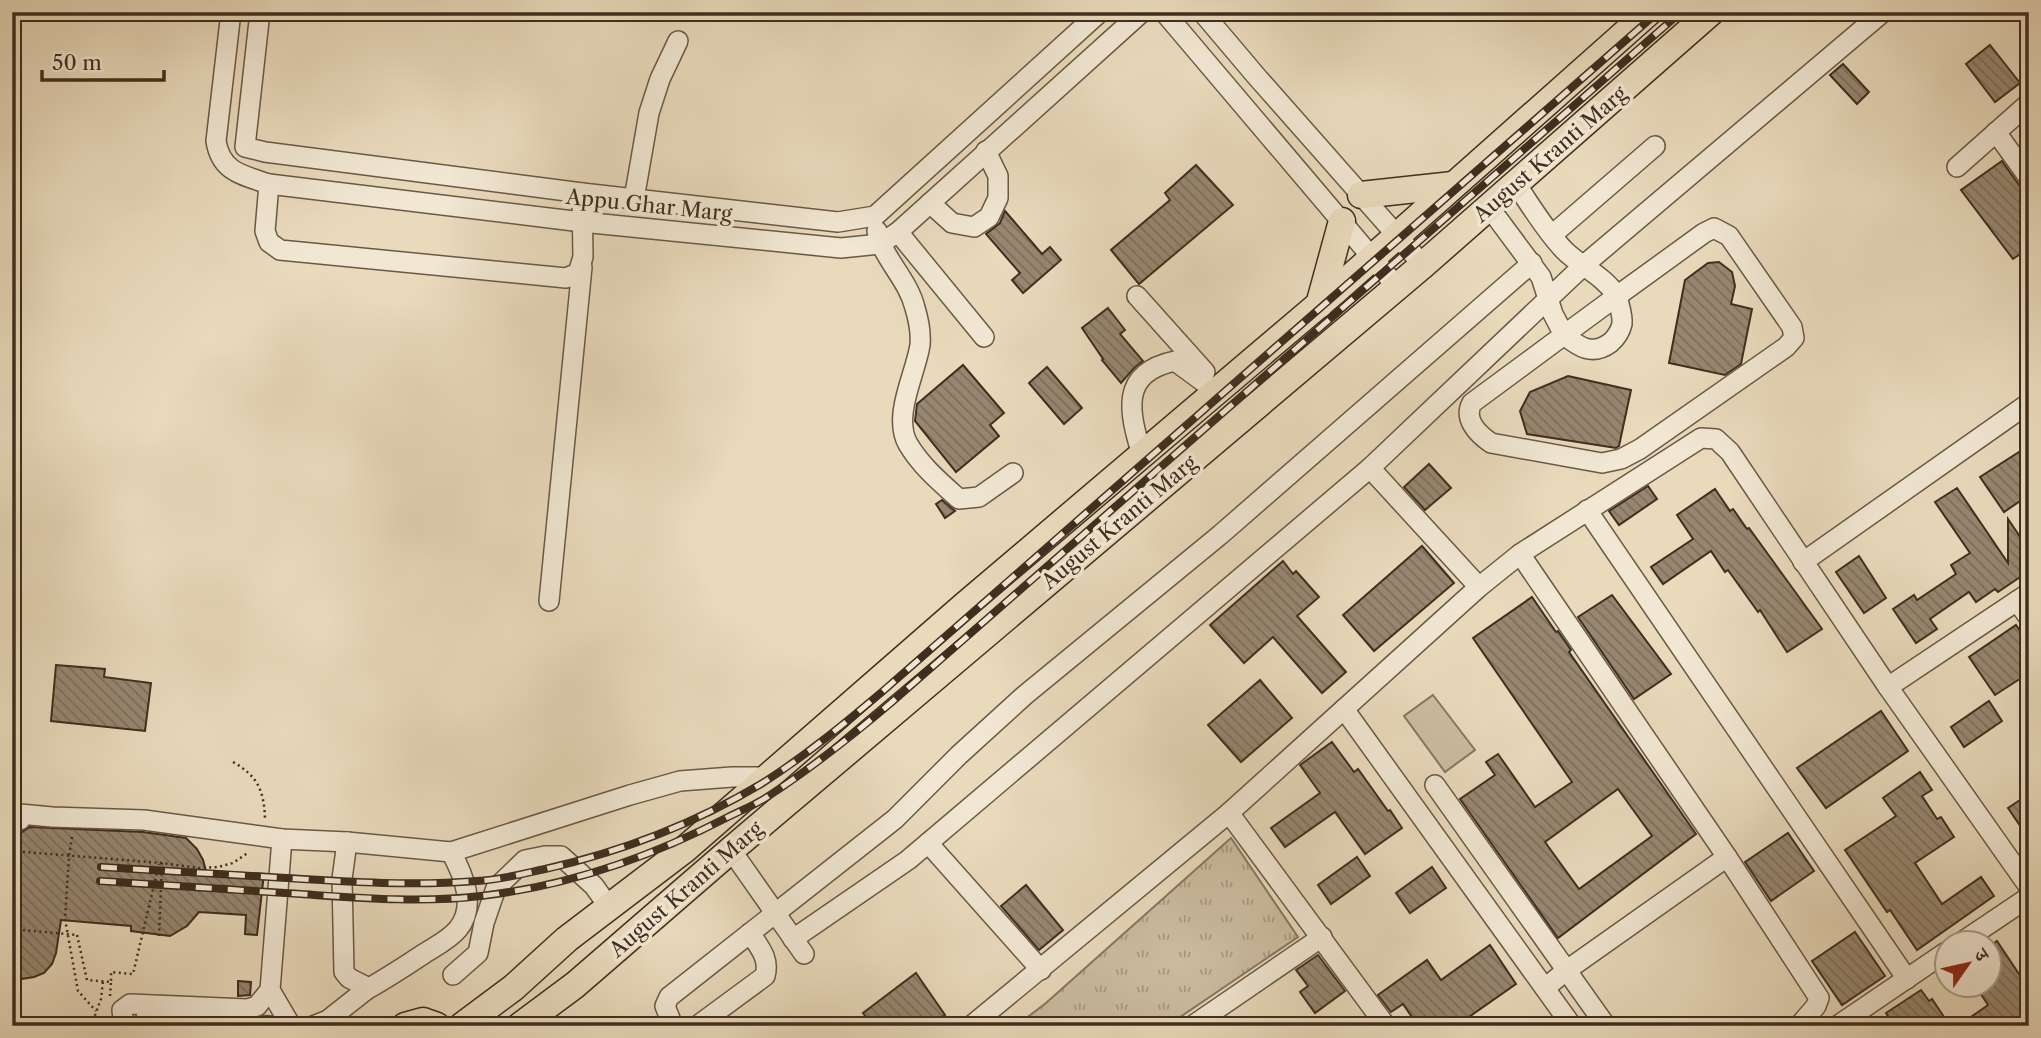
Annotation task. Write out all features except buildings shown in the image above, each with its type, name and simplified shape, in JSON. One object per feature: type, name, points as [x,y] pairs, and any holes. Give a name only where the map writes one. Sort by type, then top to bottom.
[{"type":"main road","name":"August Kranti Marg","points":[[462,1026],[513,988],[567,939],[684,850],[965,605],[1319,304],[1649,12]]},
{"type":"main road","name":"August Kranti Marg","points":[[520,1026],[575,985],[1423,265],[1711,12]]},
{"type":"main road","points":[[1361,195],[1453,185]]},
{"type":"main road","points":[[1319,304],[1342,221]]},
{"type":"main road","points":[[405,1026],[423,1021],[437,1026]]},
{"type":"street","points":[[232,12],[216,141],[222,160],[244,147],[260,12]]},
{"type":"street","points":[[1013,473],[979,497],[959,499],[929,472],[906,442],[902,414],[920,343],[915,307],[908,289],[880,244],[875,216],[1100,12]]},
{"type":"street","name":"Appu Ghar Marg","points":[[222,160],[246,177],[269,184],[582,222],[841,248],[880,244],[898,232],[1142,12]]},
{"type":"street","points":[[1164,12],[1397,287]]},
{"type":"street","points":[[1202,12],[1423,265]]},
{"type":"street","points":[[732,850],[798,947],[908,860],[1370,468],[1584,265],[1883,12]]},
{"type":"street","points":[[634,199],[649,113],[660,79],[678,41]]},
{"type":"street","points":[[1956,167],[2029,103]]},
{"type":"street","points":[[1996,132],[2029,178]]},
{"type":"street","points":[[1552,235],[1655,146]]},
{"type":"street","name":"Appu Ghar Marg","points":[[244,147],[265,152],[582,193],[838,222],[875,216]]},
{"type":"street","points":[[930,202],[952,223],[974,227],[989,217],[998,198],[998,176],[986,151]]},
{"type":"street","points":[[269,184],[264,231],[269,242],[280,250],[566,278],[578,273],[582,267]]},
{"type":"street","points":[[1489,207],[1541,277],[1553,314],[1564,335],[1577,346],[1588,350],[1598,350],[1617,337],[1622,326],[1622,316],[1617,296],[1610,286],[1567,252],[1516,184]]},
{"type":"street","points":[[549,601],[583,257],[582,193]]},
{"type":"street","points":[[1714,228],[1729,236],[1792,327],[1794,338],[1786,347],[1621,459],[1602,463],[1491,443],[1482,437],[1472,425],[1469,411],[1472,402],[1617,296],[1714,228]]},
{"type":"street","points":[[898,232],[984,337]]},
{"type":"street","points":[[673,1026],[665,1006],[669,997],[895,818],[1025,695],[1220,535],[1532,263]]},
{"type":"street","points":[[1137,296],[1217,391]]},
{"type":"street","points":[[1142,455],[1131,402],[1135,385],[1147,372],[1158,364],[1175,361],[1217,391]]},
{"type":"street","points":[[1803,562],[2029,402]]},
{"type":"street","points":[[971,1026],[1229,813],[1479,587],[1520,554],[1701,438],[1716,439],[1730,452],[1888,687],[2029,887]]},
{"type":"street","points":[[1370,468],[1479,587]]},
{"type":"street","points":[[1587,510],[1907,979]]},
{"type":"street","points":[[1520,554],[1839,1025],[1932,962]]},
{"type":"street","points":[[1888,687],[2023,597],[2029,618]]},
{"type":"street","points":[[1344,709],[1572,1026]]},
{"type":"street","points":[[12,821],[20,820],[20,814],[144,820],[282,839],[451,852],[680,781],[768,777]]},
{"type":"street","points":[[1435,785],[1606,1026]]},
{"type":"street","points":[[1229,813],[1387,1026]]},
{"type":"street","points":[[124,1026],[122,1010],[130,1004],[247,1009],[257,1006],[264,999],[270,990],[282,839]]},
{"type":"street","points":[[347,842],[342,879],[344,972],[366,990]]},
{"type":"street","points":[[928,843],[1041,970]]},
{"type":"street","points":[[313,1026],[328,1020],[366,990],[443,942],[459,928],[467,912],[468,895],[461,870],[451,852]]},
{"type":"street","points":[[453,975],[478,954],[484,923],[496,888],[525,860],[561,856],[594,886],[609,907]]},
{"type":"street","points":[[1545,988],[1727,857]]},
{"type":"street","points":[[1979,930],[2029,897]]},
{"type":"street","points":[[459,928],[478,954]]},
{"type":"street","points":[[697,1026],[765,976],[768,966],[766,958],[750,933]]},
{"type":"street","points":[[1192,1026],[1322,937]]},
{"type":"street","points":[[270,990],[291,1026]]},
{"type":"street","points":[[1799,1026],[1816,1006],[1818,996]]},
{"type":"street","points":[[146,1018],[270,1026]]},
{"type":"path","points":[[72,836],[65,919],[78,991],[96,1011]]},
{"type":"path","points":[[12,929],[77,935],[87,980],[111,982],[111,972],[133,974],[161,864],[159,936]]},
{"type":"path","points":[[91,1026],[101,999],[103,981]]},
{"type":"green space","points":[[1433,695],[1475,750],[1445,772],[1404,716]]},
{"type":"green space","points":[[1231,838],[1298,937],[1167,1026],[1016,1026],[1046,1003]]},
{"type":"railway","points":[[101,867],[382,883],[485,880],[573,862],[629,845],[683,824],[736,798],[793,763],[883,691],[1658,12]]},
{"type":"railway","points":[[100,881],[369,898],[436,899],[481,896],[545,885],[608,868],[669,845],[760,801],[848,739],[892,702],[1681,12]]}]
